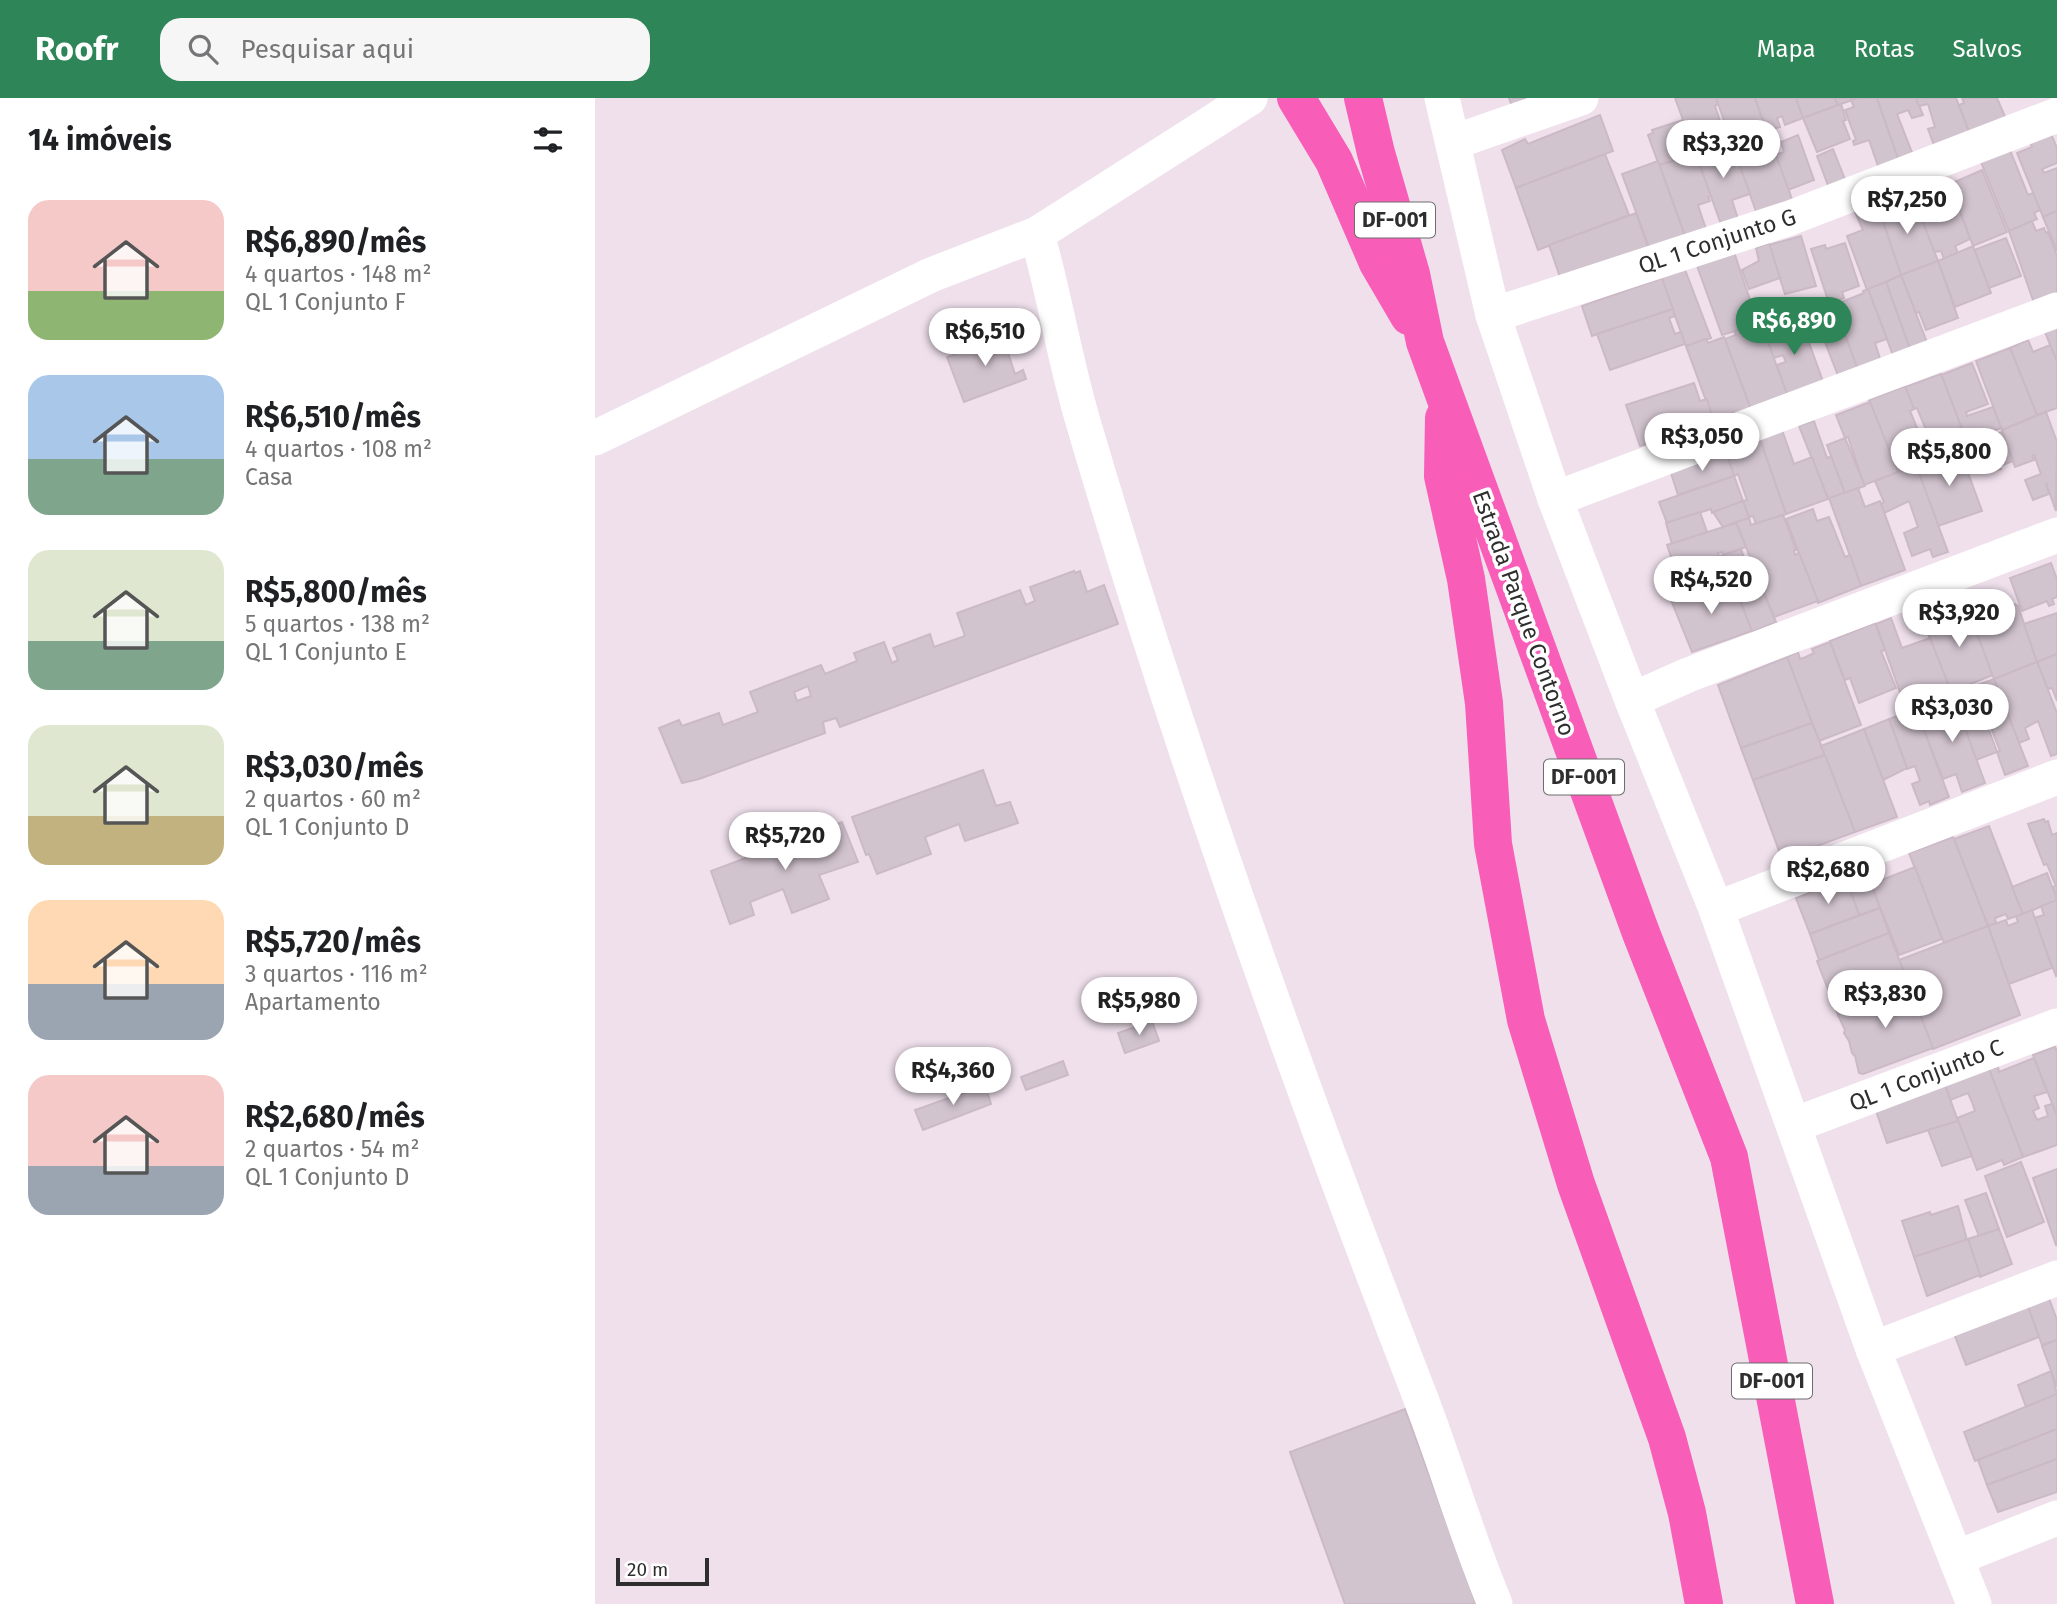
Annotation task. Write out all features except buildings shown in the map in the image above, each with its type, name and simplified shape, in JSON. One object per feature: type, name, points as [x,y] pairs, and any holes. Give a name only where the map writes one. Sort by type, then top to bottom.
[{"type":"main road","name":"DF-001","points":[[1296,98],[1315,102],[1332,102],[1340,98]]},
{"type":"main road","name":"Estrada Parque Contorno","points":[[1296,98],[1334,161],[1383,272],[1425,342]]},
{"type":"main road","name":"Estrada Parque Contorno","points":[[1363,98],[1411,274],[1425,342],[1641,933],[1729,1157],[1815,1604]]},
{"type":"main road","points":[[1445,395],[1443,477],[1466,579],[1483,703],[1493,844],[1526,1020],[1576,1184],[1667,1438],[1688,1514],[1704,1604]]},
{"type":"street","points":[[595,439],[931,275],[1037,234],[1249,98]]},
{"type":"street","points":[[1442,98],[1493,314],[1555,499],[1716,909],[1873,1349],[1974,1604]]},
{"type":"street","points":[[1454,142],[1581,98]]},
{"type":"street","name":"QL 1 Conjunto G","points":[[1493,314],[1790,218],[2057,115]]},
{"type":"street","points":[[1037,234],[1056,300],[1083,421],[1175,719],[1329,1163],[1426,1413],[1495,1604]]},
{"type":"street","points":[[1555,499],[2057,310]]},
{"type":"street","points":[[1632,699],[1688,675],[2057,535]]},
{"type":"street","points":[[1716,909],[2057,777]]},
{"type":"street","name":"QL 1 Conjunto C","points":[[1794,1125],[2057,1026]]},
{"type":"street","points":[[1873,1349],[2057,1278]]},
{"type":"street","points":[[1956,1558],[2057,1518]]}]
